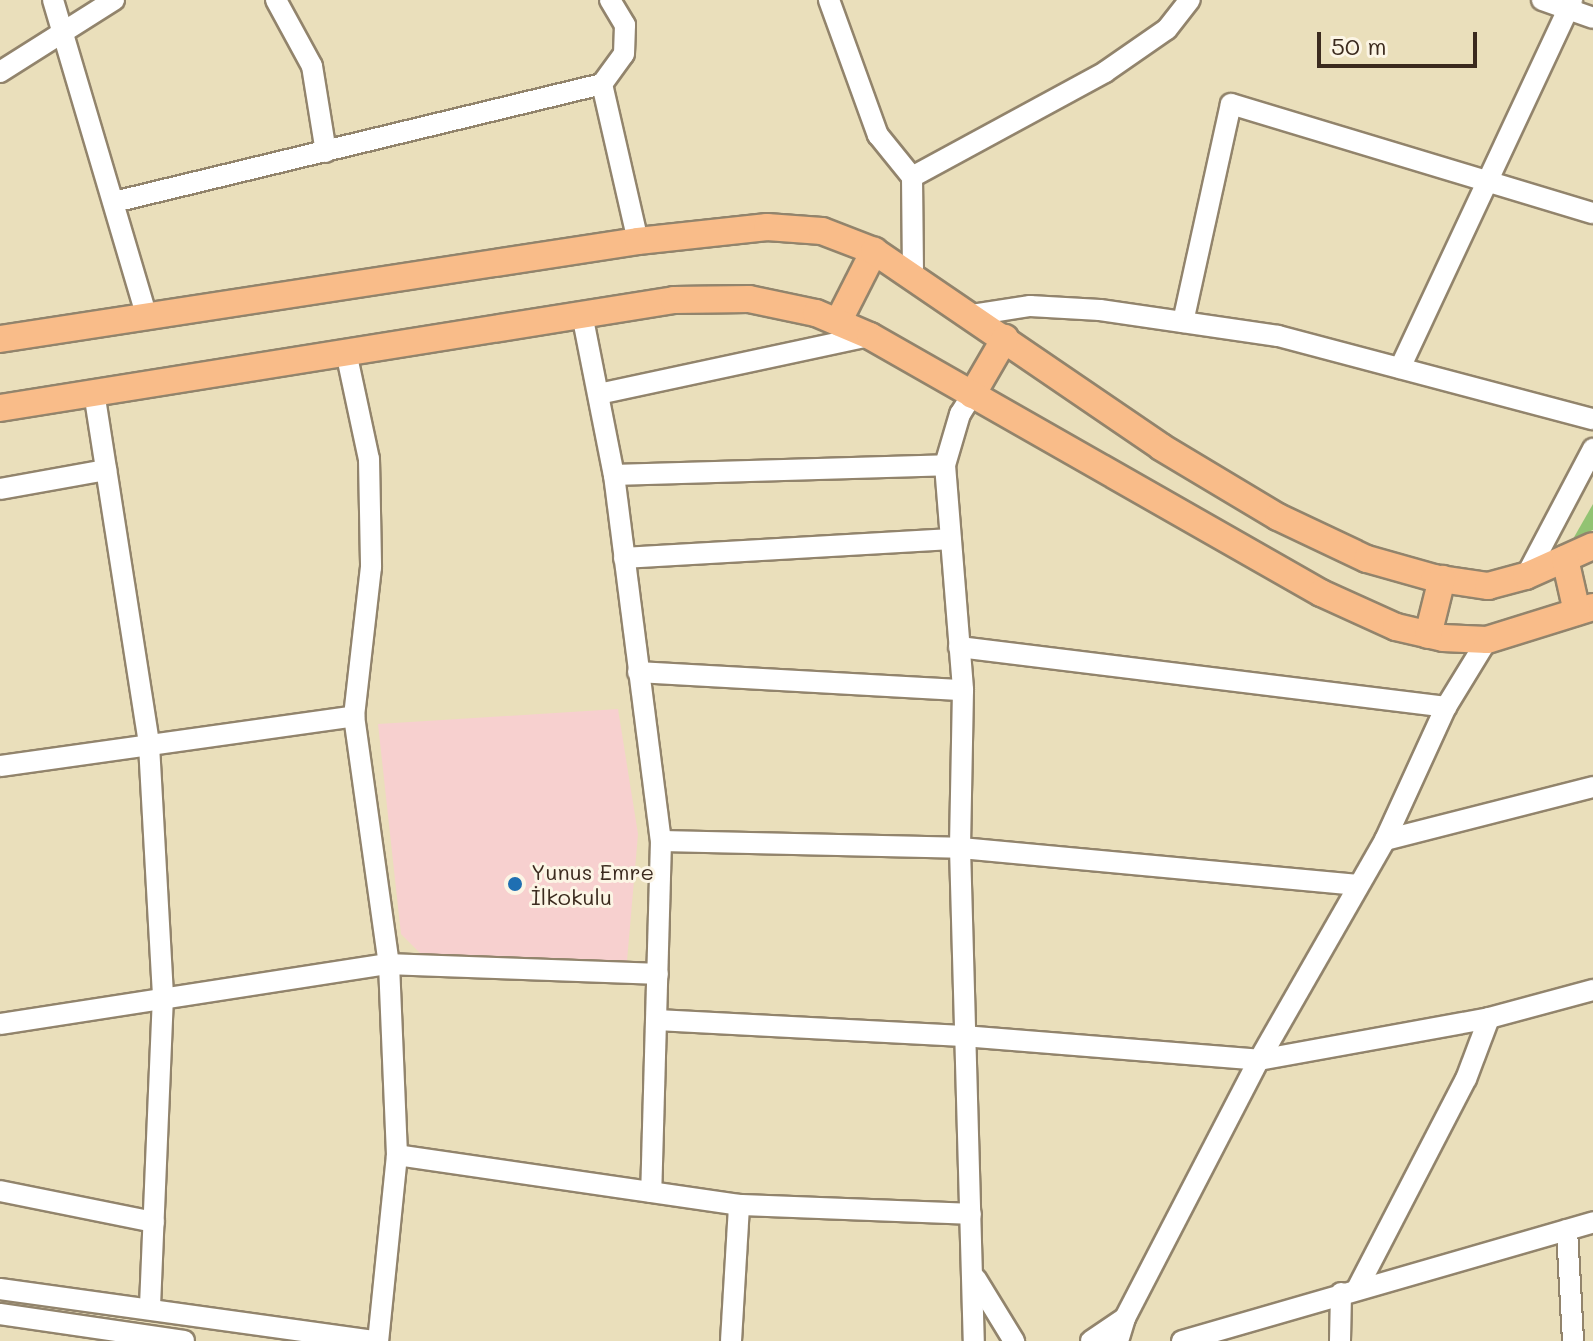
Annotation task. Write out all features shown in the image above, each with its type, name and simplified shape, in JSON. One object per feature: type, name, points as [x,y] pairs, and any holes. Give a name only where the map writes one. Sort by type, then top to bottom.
[{"type":"main road","points":[[0,339],[638,241],[767,227],[822,231],[874,251],[972,315],[1161,447],[1278,517],[1367,559],[1442,579],[1488,586],[1526,576],[1593,546]]},
{"type":"main road","points":[[838,322],[874,251]]},
{"type":"main road","points":[[0,408],[582,314],[711,297],[782,304],[870,336],[1321,593],[1396,627],[1428,635],[1487,640],[1585,609],[1565,559]]},
{"type":"main road","points":[[972,395],[1005,338]]},
{"type":"main road","points":[[1428,635],[1442,579]]},
{"type":"street","points":[[53,0],[147,318]]},
{"type":"street","points":[[0,72],[114,0]]},
{"type":"street","points":[[276,0],[312,66],[326,152]]},
{"type":"street","points":[[114,202],[602,84],[624,54],[625,25],[610,0]]},
{"type":"street","points":[[829,0],[878,135],[912,177],[913,278]]},
{"type":"street","points":[[912,177],[1105,72],[1167,29],[1190,0]]},
{"type":"street","points":[[1542,0],[1570,4],[1593,18]]},
{"type":"street","points":[[1400,368],[1570,4]]},
{"type":"street","points":[[602,84],[638,241]]},
{"type":"street","points":[[1183,322],[1231,104],[1489,178],[1593,213]]},
{"type":"street","points":[[972,315],[1030,306],[1183,322],[1278,336],[1593,419]]},
{"type":"street","points":[[582,314],[614,475],[661,841],[651,1192]]},
{"type":"street","points":[[599,394],[870,336]]},
{"type":"street","points":[[0,1289],[376,1341],[397,1155],[389,964],[354,716],[371,567],[369,459],[346,352]]},
{"type":"street","points":[[94,392],[149,745],[163,996],[150,1309]]},
{"type":"street","points":[[972,395],[960,414],[945,465],[963,690],[960,848],[963,1036],[976,1279],[974,1341]]},
{"type":"street","points":[[1526,576],[1593,449]]},
{"type":"street","points":[[614,475],[945,465]]},
{"type":"street","points":[[0,489],[106,470]]},
{"type":"street","points":[[624,558],[950,539]]},
{"type":"street","points":[[1118,1341],[1125,1318],[1259,1060],[1356,885],[1385,840],[1446,707],[1487,640]]},
{"type":"street","points":[[959,647],[1446,707]]},
{"type":"street","points":[[638,672],[963,690]]},
{"type":"street","points":[[0,766],[354,716]]},
{"type":"street","points":[[1385,840],[1593,787]]},
{"type":"street","points":[[661,841],[960,848],[1356,885]]},
{"type":"street","points":[[0,1024],[163,996],[389,964],[658,974]]},
{"type":"street","points":[[657,1020],[963,1036],[1259,1060],[1489,1018],[1593,990]]},
{"type":"street","points":[[1340,1341],[1350,1290],[1466,1079],[1489,1018]]},
{"type":"street","points":[[397,1155],[739,1205],[971,1214]]},
{"type":"street","points":[[0,1191],[154,1222]]},
{"type":"street","points":[[731,1341],[739,1205]]},
{"type":"street","points":[[1182,1341],[1593,1222]]},
{"type":"street","points":[[1567,1230],[1573,1341]]},
{"type":"street","points":[[976,1279],[1014,1341]]},
{"type":"street","points":[[0,1314],[184,1341]]},
{"type":"street","points":[[1091,1341],[1125,1318]]},
{"type":"shaded area","name":"Yunus Emre İlkokulu","points":[[618,709],[638,834],[627,961],[462,963],[422,955],[401,934],[378,724]]},
{"type":"green space","points":[[1593,504],[1593,530],[1573,539]]},
{"type":"place","name":"Yunus Emre İlkokulu","points":[[515,884]]}]
